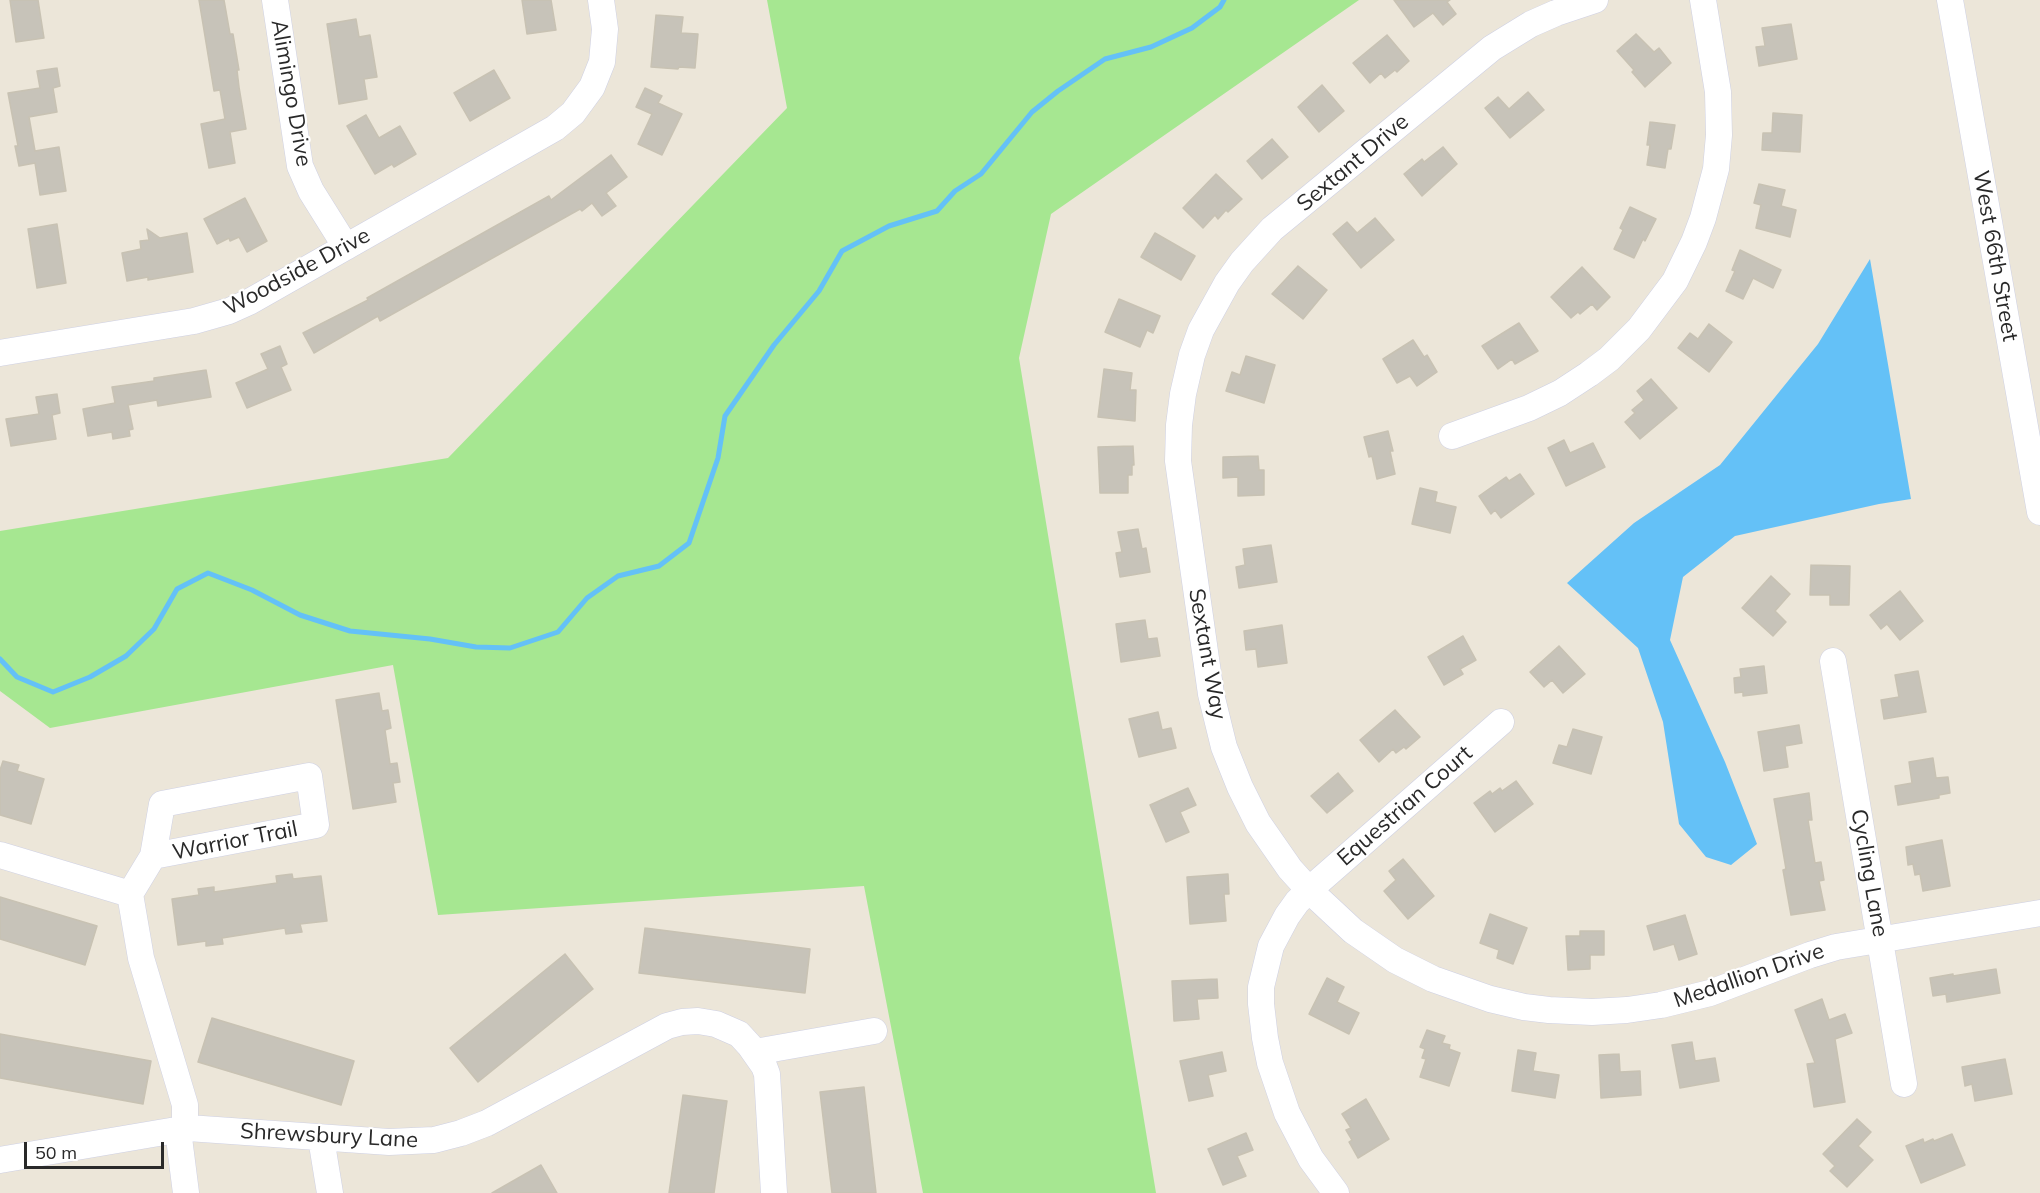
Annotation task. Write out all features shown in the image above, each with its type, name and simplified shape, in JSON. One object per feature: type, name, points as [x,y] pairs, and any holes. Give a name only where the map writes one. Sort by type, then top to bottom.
[{"type":"street","name":"Alimingo Drive","points":[[275,0],[300,166],[311,191],[346,247]]},
{"type":"street","name":"Woodside Drive","points":[[0,353],[166,326],[214,316],[249,302],[555,128],[578,107],[592,87],[602,62],[605,29],[601,0]]},
{"type":"street","name":"Sextant Drive","points":[[1183,394],[1192,355],[1209,314],[1242,262],[1272,229],[1492,48],[1531,24],[1595,0]]},
{"type":"street","points":[[1452,436],[1529,408],[1560,393],[1589,374],[1609,359],[1639,329],[1675,281],[1703,218],[1713,186],[1717,152],[1720,109],[1703,0]]},
{"type":"street","name":"West 66th Street","points":[[1950,0],[2040,512]]},
{"type":"street","name":"Sextant Way","points":[[1183,394],[1178,461],[1211,694],[1221,736],[1233,773],[1258,823],[1286,863],[1309,890]]},
{"type":"street","name":"Cycling Lane","points":[[1833,661],[1904,1084]]},
{"type":"street","name":"Equestrian Court","points":[[1336,1193],[1311,1160],[1287,1113],[1270,1063],[1262,1021],[1261,987],[1271,946],[1287,916],[1309,890],[1501,722]]},
{"type":"street","name":"Warrior Trail","points":[[130,894],[153,856],[162,804],[309,776],[316,825],[153,856]]},
{"type":"street","points":[[0,855],[130,894],[144,968],[185,1105],[181,1129],[186,1193]]},
{"type":"street","name":"Medallion Drive","points":[[1309,890],[1353,931],[1395,960],[1418,972],[1458,989],[1490,999],[1549,1010],[1610,1011],[1661,1005],[1710,993],[1825,950],[2040,913]]},
{"type":"street","name":"Shrewsbury Lane","points":[[0,1160],[181,1129],[398,1143],[444,1138],[487,1123],[667,1026],[682,1022],[707,1022],[723,1026],[747,1043]]},
{"type":"street","points":[[747,1043],[874,1031]]},
{"type":"street","points":[[747,1043],[764,1066],[767,1074],[774,1193]]},
{"type":"street","points":[[321,1138],[330,1193]]},
{"type":"green space","points":[[767,0],[1359,0],[1051,214],[1019,358],[1156,1193],[923,1193],[864,886],[438,915],[393,665],[50,728],[0,691],[0,531],[448,458],[787,108]]},
{"type":"water","points":[[1870,259],[1911,499],[1735,536],[1683,577],[1670,640],[1725,762],[1757,844],[1731,865],[1706,857],[1679,824],[1663,722],[1638,648],[1567,583],[1634,523],[1720,465],[1818,344]]},
{"type":"building","points":[[10,0],[38,0],[44,38],[16,42]]},
{"type":"building","points":[[199,0],[224,0],[230,34],[233,34],[246,129],[230,132],[235,163],[209,168],[201,124],[225,119],[220,90],[214,91]]},
{"type":"building","points":[[522,0],[551,0],[556,30],[527,34]]},
{"type":"building","points":[[1394,0],[1450,0],[1447,2],[1456,14],[1443,25],[1433,13],[1414,27]]},
{"type":"building","points":[[656,15],[683,17],[681,33],[698,34],[695,68],[651,67]]},
{"type":"building","points":[[356,19],[359,37],[370,35],[377,77],[364,79],[367,99],[339,104],[327,24]]},
{"type":"building","points":[[1791,24],[1797,59],[1759,66],[1756,47],[1765,46],[1762,28]]},
{"type":"building","points":[[1636,34],[1654,52],[1659,48],[1671,63],[1645,87],[1617,51]]},
{"type":"building","points":[[1387,35],[1409,61],[1397,72],[1395,70],[1385,78],[1381,73],[1370,83],[1353,63]]},
{"type":"building","points":[[57,68],[60,86],[53,88],[57,112],[29,117],[35,151],[59,147],[66,191],[40,195],[35,163],[19,166],[15,146],[18,146],[8,93],[40,88],[37,71]]},
{"type":"building","points":[[494,70],[510,98],[470,121],[454,93]]},
{"type":"building","points":[[1322,85],[1344,111],[1319,132],[1298,107]]},
{"type":"building","points":[[645,88],[662,96],[658,103],[682,114],[662,155],[638,144],[652,114],[636,107]]},
{"type":"building","points":[[1528,92],[1544,110],[1510,138],[1485,108],[1498,97],[1509,109]]},
{"type":"building","points":[[1773,113],[1802,115],[1800,152],[1762,150],[1763,133],[1772,133]]},
{"type":"building","points":[[366,115],[379,138],[400,126],[416,154],[394,167],[392,164],[375,174],[347,126]]},
{"type":"building","points":[[1650,122],[1675,125],[1665,168],[1647,165]]},
{"type":"building","points":[[1272,139],[1288,157],[1262,179],[1247,161]]},
{"type":"building","points":[[1443,147],[1457,164],[1422,196],[1404,174],[1422,159],[1424,162]]},
{"type":"building","points":[[611,155],[627,177],[606,193],[616,206],[602,216],[592,203],[582,211],[580,209],[380,321],[378,316],[314,353],[303,333],[368,300],[367,298],[549,196],[551,200]]},
{"type":"building","points":[[1216,174],[1242,199],[1218,219],[1215,215],[1203,228],[1183,208]]},
{"type":"building","points":[[1759,184],[1785,190],[1781,206],[1796,210],[1790,237],[1756,228],[1761,205],[1754,203]]},
{"type":"building","points":[[245,198],[267,241],[247,252],[239,237],[230,241],[229,238],[217,244],[204,219]]},
{"type":"building","points":[[1630,207],[1656,219],[1634,258],[1614,249],[1623,230],[1620,228]]},
{"type":"building","points":[[1375,218],[1394,240],[1361,268],[1333,234],[1347,222],[1357,233]]},
{"type":"building","points":[[57,224],[66,283],[37,288],[28,229]]},
{"type":"building","points":[[147,229],[160,238],[187,233],[193,272],[148,280],[148,277],[127,281],[122,253],[141,249],[140,241],[149,240]]},
{"type":"building","points":[[1155,233],[1195,256],[1181,280],[1141,257]]},
{"type":"building","points":[[1740,250],[1781,270],[1773,288],[1753,278],[1743,299],[1726,291],[1735,271],[1732,270]]},
{"type":"building","points":[[1298,266],[1327,290],[1303,319],[1272,294]]},
{"type":"building","points":[[1582,267],[1610,297],[1597,310],[1592,304],[1571,318],[1551,297]]},
{"type":"building","points":[[1119,299],[1160,316],[1153,333],[1147,330],[1140,347],[1105,332]]},
{"type":"building","points":[[1519,323],[1538,351],[1515,364],[1512,359],[1498,369],[1482,346]]},
{"type":"building","points":[[1709,324],[1732,342],[1709,372],[1678,348],[1690,333],[1698,339]]},
{"type":"building","points":[[1413,340],[1424,357],[1427,355],[1437,372],[1417,386],[1410,376],[1397,383],[1383,359]]},
{"type":"building","points":[[280,346],[287,364],[281,367],[291,390],[247,408],[236,383],[268,369],[261,354]]},
{"type":"building","points":[[1246,356],[1275,365],[1264,403],[1226,391],[1232,372],[1240,375]]},
{"type":"building","points":[[1104,369],[1132,373],[1130,390],[1136,390],[1135,421],[1098,417]]},
{"type":"building","points":[[206,370],[211,397],[158,406],[157,400],[128,405],[133,429],[129,430],[130,436],[113,439],[112,432],[88,436],[83,409],[115,403],[112,387]]},
{"type":"building","points":[[1651,379],[1677,408],[1640,439],[1625,422],[1635,413],[1632,410],[1644,400],[1637,391]]},
{"type":"building","points":[[57,394],[60,413],[52,415],[56,439],[11,446],[6,419],[39,414],[36,397]]},
{"type":"building","points":[[1388,431],[1395,474],[1377,479],[1372,456],[1369,457],[1364,437]]},
{"type":"building","points":[[1564,440],[1570,453],[1593,443],[1605,467],[1566,486],[1548,448]]},
{"type":"building","points":[[1133,446],[1134,465],[1132,465],[1132,475],[1128,475],[1128,493],[1100,493],[1098,447]]},
{"type":"building","points":[[1258,456],[1259,470],[1264,470],[1264,495],[1238,496],[1238,477],[1223,478],[1223,457]]},
{"type":"building","points":[[1520,474],[1534,494],[1501,518],[1495,510],[1491,514],[1479,496],[1506,477],[1509,481]]},
{"type":"building","points":[[1420,488],[1437,492],[1435,502],[1456,507],[1450,533],[1412,524]]},
{"type":"building","points":[[1138,529],[1142,549],[1146,548],[1150,572],[1120,577],[1116,553],[1122,552],[1118,532]]},
{"type":"building","points":[[1271,545],[1277,582],[1239,588],[1236,567],[1245,565],[1243,549]]},
{"type":"building","points":[[1811,565],[1850,566],[1849,605],[1830,605],[1830,595],[1810,595]]},
{"type":"building","points":[[1771,576],[1790,594],[1775,611],[1786,622],[1773,636],[1742,608]]},
{"type":"building","points":[[1900,591],[1923,621],[1900,640],[1887,624],[1881,629],[1870,615]]},
{"type":"building","points":[[1145,620],[1148,639],[1157,638],[1160,656],[1121,662],[1116,624]]},
{"type":"building","points":[[1282,625],[1287,663],[1258,667],[1256,649],[1246,650],[1244,631]]},
{"type":"building","points":[[1463,636],[1476,660],[1460,669],[1463,674],[1444,685],[1428,657]]},
{"type":"building","points":[[1559,646],[1585,674],[1563,693],[1552,680],[1544,687],[1530,672]]},
{"type":"building","points":[[1764,666],[1767,693],[1743,696],[1743,692],[1735,693],[1734,678],[1741,677],[1740,669]]},
{"type":"building","points":[[1918,671],[1926,712],[1884,719],[1881,700],[1899,697],[1895,675]]},
{"type":"building","points":[[379,693],[382,711],[388,710],[391,728],[385,730],[390,764],[397,763],[400,782],[393,783],[396,802],[353,809],[336,700]]},
{"type":"building","points":[[1395,710],[1420,737],[1406,749],[1404,747],[1396,753],[1393,749],[1379,762],[1360,740]]},
{"type":"building","points":[[1158,712],[1162,730],[1171,728],[1176,748],[1139,757],[1129,719]]},
{"type":"building","points":[[1799,725],[1802,743],[1785,746],[1788,767],[1764,771],[1758,732]]},
{"type":"building","points":[[1573,729],[1602,737],[1591,774],[1553,763],[1559,745],[1567,747]]},
{"type":"building","points":[[1933,758],[1936,778],[1948,777],[1950,793],[1939,795],[1939,798],[1898,805],[1895,786],[1912,783],[1909,762]]},
{"type":"building","points":[[3,761],[19,765],[17,771],[44,779],[31,824],[0,815],[0,770]]},
{"type":"building","points":[[1338,773],[1353,791],[1327,813],[1311,796]]},
{"type":"building","points":[[1516,781],[1533,804],[1495,832],[1474,803],[1490,791],[1492,794],[1500,788],[1502,791]]},
{"type":"building","points":[[1188,788],[1196,805],[1180,812],[1189,832],[1166,842],[1150,805]]},
{"type":"building","points":[[1809,793],[1812,820],[1808,820],[1815,863],[1821,862],[1824,880],[1819,881],[1825,910],[1791,915],[1774,799]]},
{"type":"building","points":[[1942,840],[1950,886],[1923,891],[1920,874],[1915,875],[1913,864],[1908,865],[1906,847]]},
{"type":"building","points":[[1403,859],[1434,896],[1408,919],[1384,891],[1396,880],[1389,871]]},
{"type":"building","points":[[292,874],[293,879],[321,876],[327,921],[300,924],[302,932],[286,934],[285,928],[222,938],[223,944],[206,946],[206,941],[178,945],[172,899],[199,895],[198,889],[214,887],[214,892],[277,883],[276,876]]},
{"type":"building","points":[[1228,874],[1229,894],[1224,894],[1226,921],[1190,924],[1187,877]]},
{"type":"building","points":[[0,897],[97,926],[85,965],[0,939]]},
{"type":"building","points":[[1490,914],[1527,928],[1513,964],[1497,958],[1499,950],[1480,943]]},
{"type":"building","points":[[1685,915],[1697,954],[1679,960],[1674,944],[1654,950],[1647,926]]},
{"type":"building","points":[[645,928],[810,949],[805,993],[639,973]]},
{"type":"building","points":[[1580,931],[1604,931],[1604,955],[1590,955],[1590,969],[1568,970],[1566,936],[1580,936]]},
{"type":"building","points":[[565,954],[593,989],[478,1082],[450,1048]]},
{"type":"building","points":[[1996,969],[2000,993],[1947,1002],[1946,994],[1933,996],[1930,978]]},
{"type":"building","points":[[1327,978],[1344,987],[1337,1002],[1359,1013],[1349,1034],[1309,1014]]},
{"type":"building","points":[[1217,979],[1218,998],[1197,999],[1199,1019],[1174,1021],[1172,981]]},
{"type":"building","points":[[1822,999],[1829,1020],[1845,1014],[1852,1033],[1835,1039],[1845,1102],[1814,1107],[1807,1064],[1815,1063],[1795,1010]]},
{"type":"building","points":[[212,1018],[354,1061],[341,1105],[198,1062]]},
{"type":"building","points":[[1427,1030],[1445,1036],[1442,1043],[1450,1045],[1449,1049],[1460,1053],[1449,1086],[1420,1077],[1426,1059],[1422,1058],[1425,1049],[1420,1047]]},
{"type":"building","points":[[0,1034],[151,1061],[143,1104],[0,1078]]},
{"type":"building","points":[[1692,1042],[1695,1061],[1715,1058],[1719,1081],[1680,1088],[1672,1045]]},
{"type":"building","points":[[1518,1050],[1536,1053],[1533,1071],[1559,1075],[1555,1098],[1512,1091]]},
{"type":"building","points":[[1222,1052],[1226,1071],[1208,1075],[1213,1096],[1189,1101],[1180,1061]]},
{"type":"building","points":[[1619,1054],[1620,1072],[1640,1071],[1641,1095],[1601,1098],[1599,1055]]},
{"type":"building","points":[[2005,1059],[2012,1094],[1975,1101],[1972,1084],[1965,1086],[1962,1067]]},
{"type":"building","points":[[864,1087],[876,1193],[832,1193],[820,1092]]},
{"type":"building","points":[[683,1095],[727,1101],[714,1193],[669,1193]]},
{"type":"building","points":[[1366,1099],[1389,1139],[1358,1158],[1349,1142],[1352,1140],[1346,1130],[1351,1128],[1342,1114]]},
{"type":"building","points":[[1857,1119],[1871,1132],[1858,1146],[1873,1160],[1847,1187],[1830,1171],[1835,1166],[1823,1154]]},
{"type":"building","points":[[1246,1133],[1253,1150],[1237,1156],[1246,1176],[1223,1185],[1208,1149]]},
{"type":"building","points":[[1952,1134],[1965,1165],[1921,1183],[1906,1146],[1923,1139],[1924,1143]]},
{"type":"building","points":[[541,1165],[557,1193],[492,1193]]},
{"type":"waterway","points":[[0,659],[17,677],[53,692],[90,677],[126,656],[154,629],[177,589],[208,573],[252,590],[300,615],[350,631],[430,639],[476,647],[510,648],[558,632],[587,598],[618,576],[659,566],[689,543],[718,458],[725,416],[774,345],[819,291],[842,251],[889,226],[937,211],[955,191],[981,174],[1032,112],[1058,91],[1105,59],[1151,47],[1192,28],[1220,7],[1224,0]]}]
